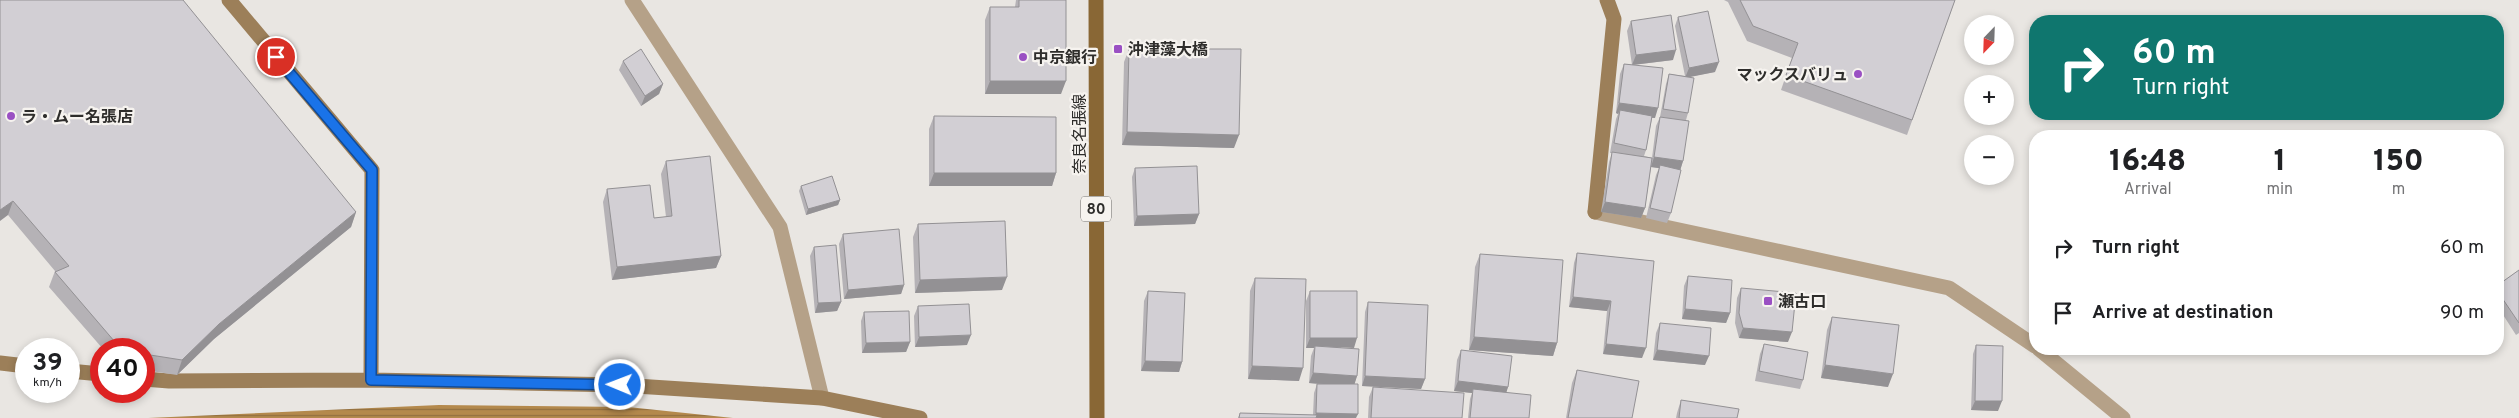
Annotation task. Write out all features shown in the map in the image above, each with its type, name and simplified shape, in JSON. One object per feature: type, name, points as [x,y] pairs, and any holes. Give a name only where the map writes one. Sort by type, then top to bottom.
[{"type":"main road","name":"奈良名張線","points":[[1096,0],[1097,418]]},
{"type":"street","points":[[229,0],[372,170],[371,380]]},
{"type":"street","points":[[632,0],[780,227],[822,398]]},
{"type":"street","points":[[1607,0],[1614,18],[1594,212],[1949,288],[2029,342]]},
{"type":"street","points":[[2046,355],[2123,418]]},
{"type":"street","points":[[0,363],[15,365]]},
{"type":"street","points":[[155,380],[371,380],[620,385],[822,398],[920,418]]},
{"type":"shaded area","points":[[439,405],[628,407],[733,418],[148,418]]},
{"type":"building","points":[[0,0],[183,0],[356,212],[219,324],[182,360],[155,356],[155,338],[112,338],[55,272],[69,266],[13,201],[0,210]]},
{"type":"building","name":"中京銀行","points":[[1019,0],[1066,0],[1066,81],[990,81],[990,7],[1019,7]]},
{"type":"building","name":"マックスバリュ","points":[[1740,0],[1955,0],[1912,120],[1786,75],[1798,43],[1753,26]]},
{"type":"building","points":[[1708,11],[1719,62],[1689,68],[1678,17]]},
{"type":"building","points":[[1671,15],[1676,50],[1636,55],[1631,21]]},
{"type":"building","points":[[641,49],[663,84],[645,96],[623,61]]},
{"type":"building","points":[[1129,49],[1241,49],[1239,135],[1127,132]]},
{"type":"building","points":[[1624,64],[1663,68],[1658,108],[1619,103]]},
{"type":"building","points":[[1669,74],[1694,78],[1688,113],[1663,109]]},
{"type":"building","points":[[1620,110],[1652,116],[1646,150],[1614,143]]},
{"type":"building","points":[[934,116],[1056,117],[1056,173],[934,173]]},
{"type":"building","points":[[1660,117],[1689,121],[1683,161],[1654,157]]},
{"type":"building","points":[[1612,152],[1652,158],[1645,208],[1605,202]]},
{"type":"building","points":[[710,156],[721,256],[617,267],[607,189],[650,185],[654,218],[672,216],[666,161]]},
{"type":"building","points":[[1660,165],[1681,170],[1671,213],[1650,208]]},
{"type":"building","points":[[1197,166],[1199,214],[1137,216],[1135,168]]},
{"type":"building","points":[[832,176],[840,200],[808,209],[801,186]]},
{"type":"building","points":[[1005,221],[1007,277],[920,280],[918,224]]},
{"type":"building","points":[[899,229],[904,285],[848,290],[843,234]]},
{"type":"building","points":[[836,245],[841,302],[818,303],[814,247]]},
{"type":"building","points":[[1577,253],[1654,261],[1646,348],[1606,344],[1611,301],[1573,297]]},
{"type":"building","points":[[1480,254],[1563,260],[1557,343],[1474,337]]},
{"type":"building","points":[[2519,270],[2519,323],[2504,301],[2504,281]]},
{"type":"building","points":[[1688,276],[1732,280],[1730,313],[1685,309]]},
{"type":"building","points":[[1255,278],[1306,279],[1303,368],[1252,366]]},
{"type":"building","points":[[1741,288],[1796,293],[1792,332],[1743,328],[1739,313]]},
{"type":"building","points":[[1148,291],[1185,293],[1182,362],[1145,361]]},
{"type":"building","points":[[1310,291],[1357,291],[1357,338],[1310,338]]},
{"type":"building","points":[[1368,302],[1428,305],[1425,379],[1365,376]]},
{"type":"building","points":[[969,304],[971,335],[919,337],[918,306]]},
{"type":"building","points":[[909,311],[910,342],[866,343],[864,312]]},
{"type":"building","points":[[1832,317],[1899,325],[1893,374],[1825,365]]},
{"type":"building","points":[[1660,323],[1711,328],[1709,356],[1657,350]]},
{"type":"building","points":[[1764,344],[1808,352],[1803,380],[1759,371]]},
{"type":"building","points":[[1976,345],[2003,346],[2002,401],[1975,401]]},
{"type":"building","points":[[1315,346],[1359,349],[1357,376],[1313,373]]},
{"type":"building","points":[[1461,350],[1512,356],[1508,387],[1458,381]]},
{"type":"building","points":[[1577,370],[1639,381],[1632,418],[1568,418]]},
{"type":"building","points":[[1317,384],[1358,384],[1358,414],[1316,413]]},
{"type":"building","points":[[1373,387],[1464,393],[1462,418],[1371,418]]},
{"type":"building","points":[[1473,389],[1531,395],[1529,418],[1470,418]]},
{"type":"building","points":[[1681,400],[1739,409],[1737,418],[1679,418]]},
{"type":"building","points":[[1240,413],[1317,415],[1316,418],[1239,418]]},
{"type":"place","name":"沖津藻大橋","points":[[1118,49]]},
{"type":"place","name":"中京銀行","points":[[1023,57]]},
{"type":"place","name":"マックスバリュ","points":[[1858,74]]},
{"type":"place","name":"ラ・ムー名張店","points":[[11,116]]},
{"type":"place","name":"瀬古口","points":[[1768,301]]},
{"type":"route","points":[[276,57],[372,170],[371,380],[620,385]]}]
